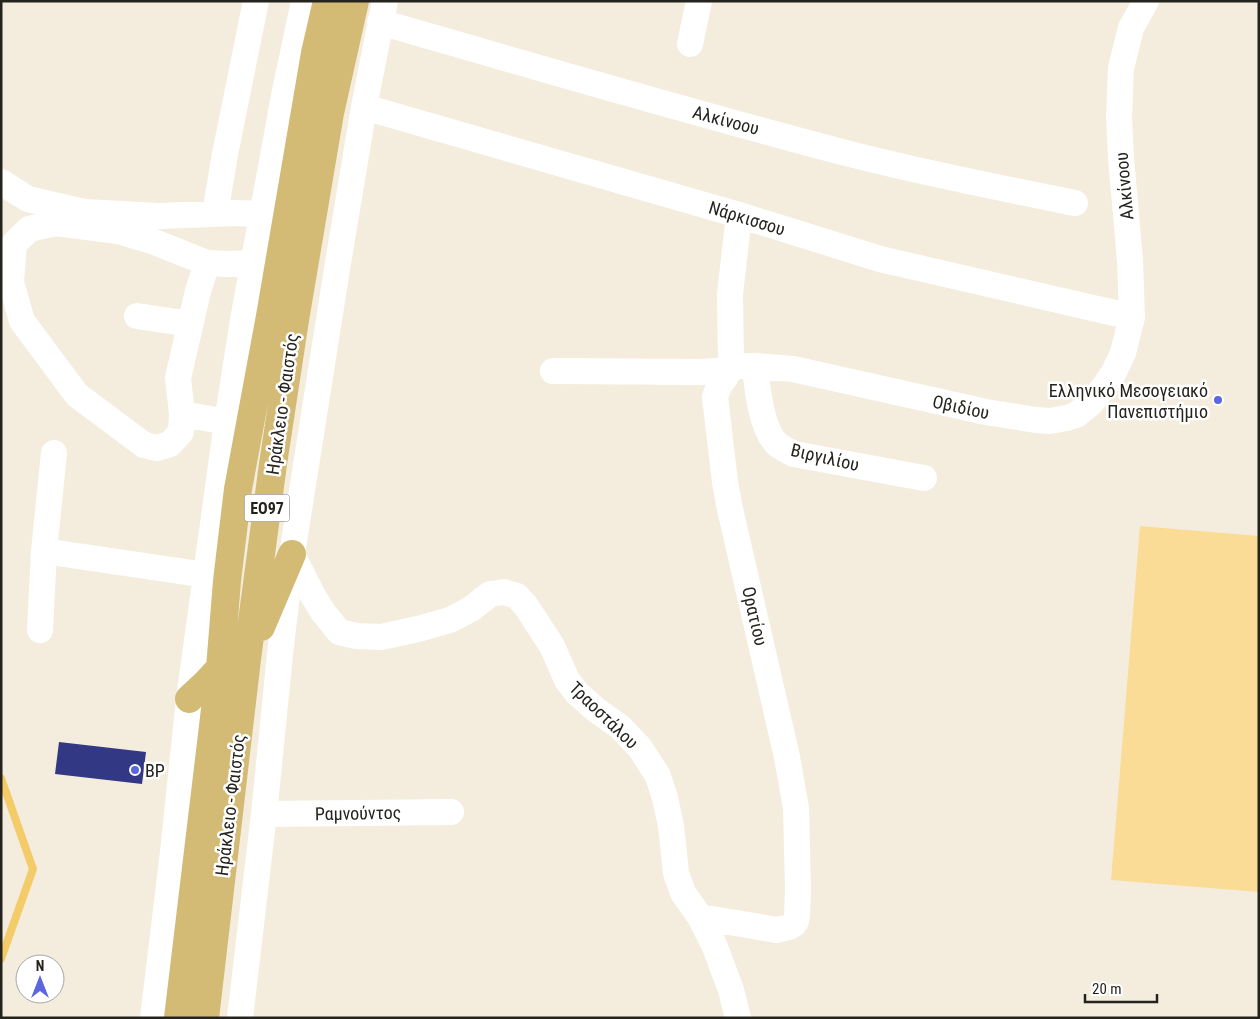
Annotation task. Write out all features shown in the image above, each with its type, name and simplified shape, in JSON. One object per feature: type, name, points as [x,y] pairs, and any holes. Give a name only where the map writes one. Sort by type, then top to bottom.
[{"type":"main road","name":"Ηράκλειο - Φαιστός","points":[[205,1018],[247,658],[273,464],[330,113],[355,1]]},
{"type":"main road","name":"Ηράκλειο - Φαιστός","points":[[178,1018],[220,668],[217,578],[238,489],[316,53],[306,3]]},
{"type":"main road","points":[[217,578],[220,534],[218,482]]},
{"type":"main road","points":[[247,658],[292,554]]},
{"type":"main road","points":[[189,699],[220,668]]},
{"type":"street","points":[[215,214],[225,154],[256,1]]},
{"type":"street","points":[[690,44],[699,1]]},
{"type":"street","name":"Αλκίνοου","points":[[1132,317],[1119,107],[1121,68],[1131,28],[1146,1]]},
{"type":"street","points":[[218,482],[253,262],[284,96],[306,3]]},
{"type":"street","points":[[240,1018],[292,554],[338,259],[382,12]]},
{"type":"street","name":"Αλκίνοου","points":[[382,12],[670,105],[851,154],[966,181],[1075,203]]},
{"type":"street","name":"Νάρκισσου","points":[[364,107],[739,215],[880,259],[1132,317]]},
{"type":"street","points":[[1,182],[28,199],[84,212],[159,216],[234,213],[262,214]]},
{"type":"street","points":[[739,215],[730,294],[739,367]]},
{"type":"street","points":[[207,262],[198,291],[178,378],[182,414],[181,432],[170,444],[158,448],[144,445],[77,395],[22,321],[11,282],[14,244],[29,229],[56,223],[118,231],[152,241],[207,262],[227,264],[253,262]]},
{"type":"street","points":[[137,316],[190,324]]},
{"type":"street","name":"Οβιδίου","points":[[553,371],[701,372],[739,367],[793,369],[986,412],[1050,421],[1076,415],[1091,403],[1106,384],[1123,353],[1132,317]]},
{"type":"street","name":"Βιργιλίου","points":[[739,367],[757,388],[762,414],[768,430],[778,445],[794,454],[924,478]]},
{"type":"street","name":"Ορατίου","points":[[700,917],[777,930],[794,924],[797,915],[796,808],[787,757],[730,509],[715,397],[718,386],[739,367]]},
{"type":"street","points":[[182,414],[227,422]]},
{"type":"street","points":[[40,630],[44,552],[54,453]]},
{"type":"street","points":[[44,552],[217,578],[189,699],[153,1018]]},
{"type":"street","name":"Τραοστάλου","points":[[292,554],[323,612],[339,632],[356,636],[381,637],[450,620],[471,609],[490,594],[504,592],[518,596],[552,646],[567,680],[577,693],[620,728],[640,748],[658,776],[671,826],[676,873],[683,893],[700,917],[715,948],[731,990],[738,1018]]},
{"type":"street","name":"Ραμνούντος","points":[[264,814],[452,812]]},
{"type":"shaded area","points":[[1140,526],[1259,536],[1259,892],[1111,880]]},
{"type":"building","points":[[59,742],[146,752],[142,784],[55,774]]},
{"type":"waterway","points":[[1,778],[33,869],[1,959]]},
{"type":"place","name":"Ελληνικό Μεσογειακό Πανεπιστήμιο","points":[[1218,400]]},
{"type":"place","name":"BP","points":[[135,770]]}]
